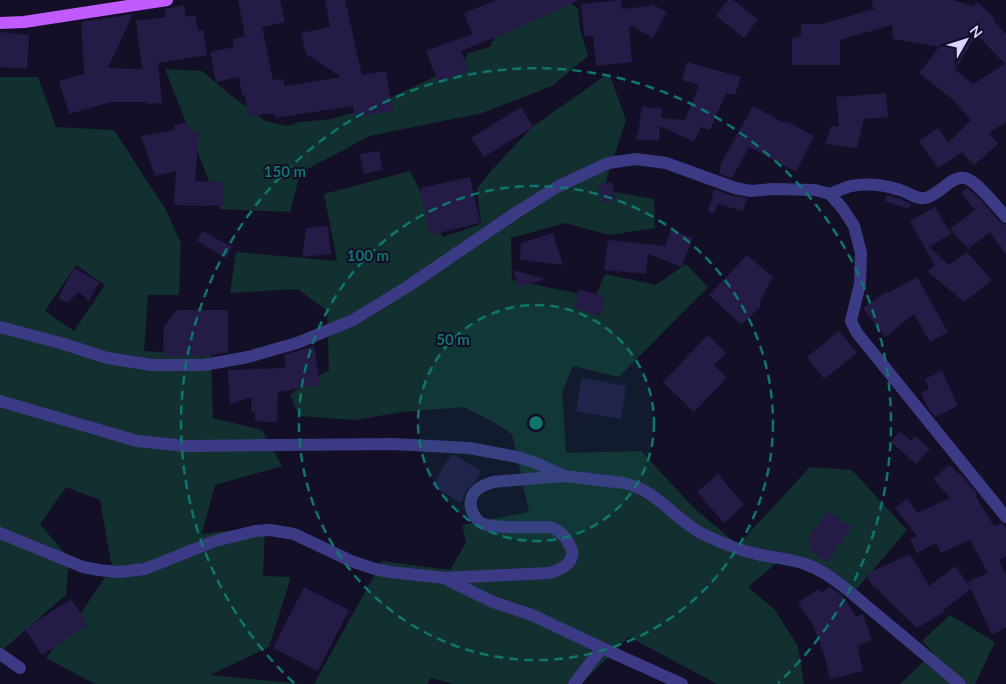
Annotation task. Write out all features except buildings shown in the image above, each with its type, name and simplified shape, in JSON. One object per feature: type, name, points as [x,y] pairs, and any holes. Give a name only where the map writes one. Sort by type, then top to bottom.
[{"type":"main road","points":[[0,23],[24,22],[166,0]]},
{"type":"street","points":[[0,327],[64,344],[106,358],[152,365],[204,365],[248,357],[297,343],[353,320],[407,287],[557,187],[608,163],[636,159],[666,163],[735,188],[752,190],[815,190],[830,194],[854,226],[861,253],[860,284],[851,321],[857,333],[1006,517]]},
{"type":"street","points":[[830,194],[850,186],[877,185],[900,190],[919,198],[926,198],[959,178],[966,178],[974,182],[1006,217]]},
{"type":"street","points":[[0,401],[137,441],[186,446],[393,444],[469,448],[536,462],[564,476]]},
{"type":"street","points":[[0,533],[83,567],[119,572],[145,569],[215,541],[255,530],[270,530],[294,534],[375,569],[445,578],[548,573],[557,571],[572,558],[572,550],[566,538],[559,530],[550,527],[492,526],[481,523],[473,512],[470,501],[475,492],[482,485],[493,482],[564,476],[634,485],[649,493],[702,534],[738,548],[761,555],[804,563],[825,572],[960,684]]},
{"type":"street","points":[[445,578],[493,602],[532,615],[682,684]]},
{"type":"street","points":[[574,684],[602,648]]},
{"type":"street","points":[[0,654],[20,668]]},
{"type":"green space","points":[[568,0],[578,9],[580,29],[588,56],[552,86],[482,113],[370,136],[300,173],[290,212],[220,209],[165,69],[202,71],[265,121],[288,126],[299,122],[332,119],[360,112],[462,64],[468,53],[490,47],[501,21]]},
{"type":"green space","points":[[609,73],[626,120],[603,190],[654,199],[655,228],[609,235],[565,223],[511,238],[512,280],[595,297],[605,274],[656,285],[686,264],[708,287],[619,377],[573,366],[562,392],[566,453],[641,451],[695,509],[738,545],[810,467],[852,470],[907,530],[855,591],[787,554],[748,587],[775,610],[798,646],[804,684],[717,684],[629,637],[581,684],[453,684],[431,678],[427,684],[314,684],[382,561],[450,570],[466,543],[462,525],[529,512],[512,434],[490,420],[463,407],[402,412],[355,420],[299,416],[290,394],[329,370],[327,311],[298,289],[230,293],[236,252],[337,261],[324,194],[410,171],[443,237],[481,224],[477,188],[491,171],[532,127]]},
{"type":"green space","points":[[0,77],[38,77],[56,127],[114,130],[166,210],[181,243],[179,295],[148,295],[144,351],[211,355],[213,418],[262,430],[282,466],[215,485],[202,534],[265,526],[263,576],[291,577],[269,647],[210,675],[303,684],[95,684],[46,658],[83,610],[112,567],[100,500],[66,487],[40,524],[69,558],[66,595],[0,652]],"holes":[[[76,265],[105,285],[74,331],[45,311]]]},
{"type":"green space","points":[[950,615],[995,642],[975,684],[900,684],[933,653],[922,641]]}]
